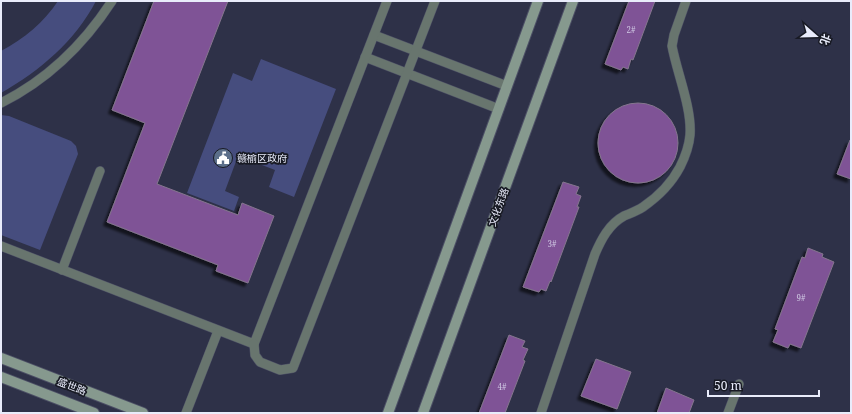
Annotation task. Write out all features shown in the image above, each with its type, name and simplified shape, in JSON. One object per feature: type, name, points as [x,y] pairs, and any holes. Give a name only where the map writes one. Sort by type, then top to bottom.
[{"type":"main road","points":[[388,413],[538,1]]},
{"type":"main road","name":"文化东路","points":[[423,413],[573,1]]},
{"type":"main road","name":"盛世路","points":[[1,358],[143,413]]},
{"type":"main road","name":"盛世路","points":[[1,377],[94,413]]},
{"type":"lane","points":[[1,103],[31,86],[68,56],[99,20],[112,1]]},
{"type":"lane","points":[[387,1],[254,344],[255,355],[260,362],[280,370],[293,368],[435,1]]},
{"type":"lane","points":[[541,413],[601,240],[615,223],[624,216],[637,211],[657,198],[674,180],[687,151],[690,135],[688,113],[672,46],[674,35],[686,1]]},
{"type":"lane","points":[[374,35],[507,86]]},
{"type":"lane","points":[[365,57],[499,109]]},
{"type":"lane","points":[[62,270],[100,171]]},
{"type":"lane","points":[[1,246],[254,344]]},
{"type":"lane","points":[[186,413],[218,331]]},
{"type":"lane","points":[[728,413],[739,384]]},
{"type":"shaded area","points":[[58,1],[96,1],[78,29],[55,54],[43,65],[1,93],[1,51],[18,41],[40,23]]},
{"type":"shaded area","points":[[261,59],[336,89],[294,197],[269,187],[275,170],[238,156],[225,191],[239,197],[234,211],[187,193],[233,73],[252,81]]},
{"type":"shaded area","points":[[1,115],[9,116],[71,141],[76,146],[78,154],[40,250],[1,235]]},
{"type":"building","points":[[154,1],[228,1],[157,184],[238,215],[242,203],[274,216],[248,283],[216,271],[218,265],[107,222],[145,123],[112,110]]},
{"type":"building","points":[[629,1],[655,1],[633,60],[631,59],[628,69],[623,67],[621,70],[605,64]]},
{"type":"building","points":[[638,103],[653,106],[666,115],[675,128],[678,143],[675,158],[666,171],[653,180],[638,183],[623,180],[610,171],[601,158],[598,143],[601,128],[610,115],[623,106]]},
{"type":"building","points":[[851,140],[851,179],[837,174]]},
{"type":"building","points":[[563,182],[579,187],[576,194],[581,196],[577,207],[579,207],[551,282],[550,281],[546,291],[541,289],[539,292],[523,287]]},
{"type":"building","points":[[808,248],[823,254],[822,257],[834,262],[801,348],[790,344],[788,348],[773,342],[778,330],[775,329],[802,257],[805,258]]},
{"type":"building","points":[[509,335],[525,341],[522,347],[528,349],[523,360],[525,361],[505,413],[479,413]]},
{"type":"building","points":[[596,359],[631,372],[617,409],[581,396]]},
{"type":"building","points":[[666,388],[694,400],[689,413],[657,413]]},
{"type":"place","name":"赣榆区政府","points":[[223,158]]}]
